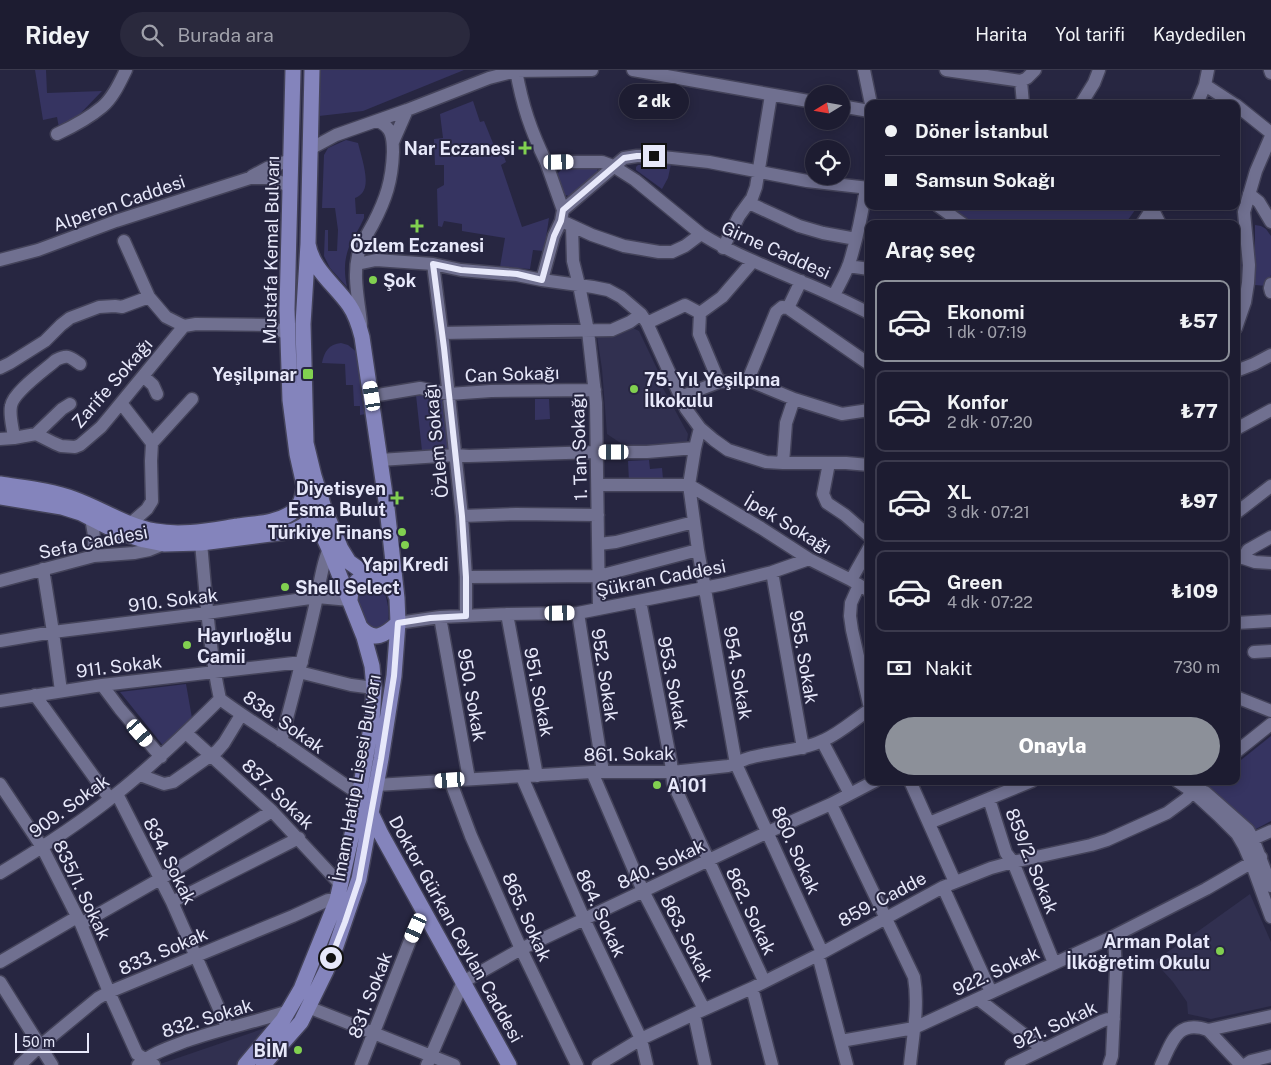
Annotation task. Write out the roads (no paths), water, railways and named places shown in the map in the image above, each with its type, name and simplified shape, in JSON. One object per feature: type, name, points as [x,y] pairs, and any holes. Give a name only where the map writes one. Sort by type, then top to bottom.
[{"type":"main road","name":"Mustafa Kemal Bulvarı","points":[[293,70],[287,310],[290,400],[297,454],[308,503],[329,549],[360,628]]},
{"type":"main road","name":"Mustafa Kemal Bulvarı","points":[[312,70],[308,244],[303,324],[306,443],[323,504],[341,549],[349,562],[386,581],[394,590],[397,598]]},
{"type":"main road","points":[[291,160],[310,149]]},
{"type":"main road","name":"Mustafa Kemal Bulvarı","points":[[308,244],[316,265],[348,303],[356,316],[362,337],[372,396],[397,598]]},
{"type":"main road","points":[[0,484],[58,493],[94,506],[130,524],[154,531],[200,538],[292,531],[308,533],[318,537],[329,549]]},
{"type":"main road","points":[[0,497],[62,506],[118,532],[164,544],[200,538],[272,521],[285,516],[295,510],[299,504],[304,487]]},
{"type":"main road","points":[[292,531],[315,519],[322,512],[323,504]]},
{"type":"main road","points":[[350,600],[350,592],[355,583],[368,575],[377,576]]},
{"type":"main road","points":[[360,628],[371,636],[377,636],[390,631],[398,623],[397,598]]},
{"type":"main road","name":"İmam Hatip Lisesi Bulvarı","points":[[263,1065],[301,1022],[326,971],[359,880],[394,676],[398,623]]},
{"type":"main road","name":"İmam Hatip Lisesi Bulvarı","points":[[245,1065],[274,1032],[289,1011],[301,989],[337,900],[341,885],[372,722],[374,688],[372,666],[360,628]]},
{"type":"main road","points":[[372,666],[384,664],[391,669],[394,676]]},
{"type":"main road","name":"Doktor Gürkan Ceylan Caddesi","points":[[371,811],[376,825],[509,1065]]},
{"type":"main road","points":[[366,846],[392,854]]},
{"type":"street","points":[[57,134],[103,106],[126,70]]},
{"type":"street","points":[[310,149],[336,135],[489,78],[516,71],[592,70]]},
{"type":"street","points":[[633,70],[805,101]]},
{"type":"street","points":[[864,70],[870,100]]},
{"type":"street","points":[[946,70],[1021,81],[1035,70]]},
{"type":"street","points":[[1083,100],[1094,83],[1099,70]]},
{"type":"street","points":[[1199,100],[1205,85],[1208,70]]},
{"type":"street","points":[[516,71],[530,126],[546,162]]},
{"type":"street","points":[[1021,81],[1023,100]]},
{"type":"street","points":[[1205,85],[1229,100]]},
{"type":"street","points":[[723,248],[738,216],[752,198],[756,187],[771,95]]},
{"type":"street","points":[[850,108],[865,110]]},
{"type":"street","points":[[1240,108],[1271,133]]},
{"type":"street","points":[[393,142],[407,110]]},
{"type":"street","points":[[311,118],[318,130],[336,135]]},
{"type":"street","points":[[362,337],[356,275],[359,252],[385,200],[393,166],[391,131],[383,123],[377,121]]},
{"type":"street","points":[[1239,220],[1244,212],[1256,171],[1271,136]]},
{"type":"street","points":[[542,280],[554,236],[565,219],[613,166],[624,158],[654,156],[709,162],[807,181],[865,188]]},
{"type":"street","points":[[250,178],[267,168],[291,160]]},
{"type":"street","name":"Girne Caddesi","points":[[546,162],[602,162],[613,166],[635,180],[701,234],[723,248],[834,295],[865,311]]},
{"type":"street","name":"1. Tan Sokağı","points":[[546,162],[565,219],[588,331],[595,390],[598,452],[600,609]]},
{"type":"street","points":[[250,178],[273,178],[291,190]]},
{"type":"street","name":"Alperen Caddesi","points":[[0,260],[38,250],[116,221],[250,178]]},
{"type":"street","points":[[1250,194],[1259,202],[1271,222]]},
{"type":"street","points":[[834,295],[848,266],[865,198]]},
{"type":"street","points":[[748,203],[800,226],[823,233],[856,239]]},
{"type":"street","points":[[944,210],[957,220]]},
{"type":"street","points":[[1240,316],[1245,302],[1248,283],[1244,212]]},
{"type":"street","points":[[565,219],[592,235],[624,246],[659,252],[672,252],[701,234]]},
{"type":"street","points":[[124,241],[149,297],[166,317],[184,326],[196,324],[269,325],[289,335]]},
{"type":"street","points":[[364,242],[376,260]]},
{"type":"street","points":[[357,264],[376,260],[433,264],[461,270],[517,274],[542,280],[608,290],[621,297],[644,318],[686,409],[700,428],[728,450],[766,462],[865,465]]},
{"type":"street","points":[[700,313],[722,297],[752,261]]},
{"type":"street","name":"Özlem Sokağı","points":[[433,264],[462,516],[466,577],[466,616]]},
{"type":"street","points":[[848,266],[865,268]]},
{"type":"street","points":[[788,308],[801,282]]},
{"type":"street","points":[[1271,284],[1271,292]]},
{"type":"street","points":[[269,325],[280,315],[288,296]]},
{"type":"street","points":[[0,368],[44,342],[70,318],[99,307],[122,307],[149,297]]},
{"type":"street","points":[[442,332],[612,330],[630,322],[685,305],[700,313]]},
{"type":"street","points":[[748,380],[776,312],[782,307],[788,308],[865,361]]},
{"type":"street","points":[[700,313],[699,334],[719,382]]},
{"type":"street","name":"Zarife Sokağı","points":[[36,434],[61,446],[75,447],[80,445],[101,427],[184,326]]},
{"type":"street","points":[[1240,369],[1271,355]]},
{"type":"street","points":[[14,438],[11,404],[16,394],[63,356],[80,364]]},
{"type":"street","points":[[143,376],[153,385],[157,394]]},
{"type":"street","points":[[680,397],[719,382],[748,380],[794,399],[842,414],[865,411]]},
{"type":"street","name":"Can Sokağı","points":[[372,396],[420,388],[449,394],[491,391],[595,390]]},
{"type":"street","points":[[783,463],[786,423],[794,399]]},
{"type":"street","points":[[130,524],[147,509],[152,501],[152,443],[192,400]]},
{"type":"street","points":[[121,403],[152,443]]},
{"type":"street","points":[[0,439],[36,434],[62,409],[70,404]]},
{"type":"street","points":[[1240,428],[1271,410]]},
{"type":"street","name":"954. Sokak","points":[[700,428],[689,484],[698,550],[736,764]]},
{"type":"street","points":[[380,460],[455,455],[647,452],[695,448]]},
{"type":"street","points":[[829,463],[823,494],[827,503],[845,515],[865,532]]},
{"type":"street","points":[[598,485],[689,484]]},
{"type":"street","name":"İpek Sokağı","points":[[689,484],[809,559],[859,586]]},
{"type":"street","points":[[1240,510],[1271,486]]},
{"type":"street","points":[[462,516],[516,514],[598,515]]},
{"type":"street","points":[[91,518],[94,530],[94,556]]},
{"type":"street","points":[[599,544],[616,542],[694,522]]},
{"type":"street","points":[[1240,557],[1271,536]]},
{"type":"street","name":"838. Sokak","points":[[200,538],[207,613],[220,699],[330,776],[359,794]]},
{"type":"street","name":"Sefa Caddesi","points":[[0,581],[94,556],[134,554],[164,544]]},
{"type":"street","points":[[281,741],[329,549]]},
{"type":"street","points":[[466,577],[599,576],[698,550]]},
{"type":"street","points":[[1240,558],[1271,564]]},
{"type":"street","name":"Şükran Caddesi","points":[[398,623],[440,617],[578,613],[724,584],[772,572],[809,559]]},
{"type":"street","points":[[865,563],[859,586],[851,603],[850,616],[865,687]]},
{"type":"street","points":[[43,569],[61,691]]},
{"type":"street","name":"955. Sokak","points":[[772,572],[802,748]]},
{"type":"street","name":"910. Sokak","points":[[0,641],[53,632],[318,597],[350,600]]},
{"type":"street","name":"953. Sokak","points":[[640,601],[672,772]]},
{"type":"street","name":"952. Sokak","points":[[578,613],[598,772]]},
{"type":"street","name":"951. Sokak","points":[[507,614],[537,776]]},
{"type":"street","name":"950. Sokak","points":[[440,617],[469,779]]},
{"type":"street","points":[[1240,623],[1271,621]]},
{"type":"street","points":[[1254,652],[1271,652]]},
{"type":"street","name":"911. Sokak","points":[[0,701],[102,685],[215,673],[301,667],[351,685],[374,688]]},
{"type":"street","points":[[102,685],[161,757]]},
{"type":"street","name":"834. Sokak","points":[[35,695],[114,797],[172,902],[227,1028]]},
{"type":"street","name":"909. Sokak","points":[[0,873],[42,847],[114,797],[161,757],[220,699]]},
{"type":"street","points":[[1240,699],[1271,711]]},
{"type":"street","name":"861. Sokak","points":[[376,785],[598,772],[672,772],[728,766],[748,758],[802,748],[822,741],[865,713]]},
{"type":"street","points":[[140,775],[164,784],[173,782],[212,756],[224,743],[241,715]]},
{"type":"street","points":[[1240,749],[1271,724]]},
{"type":"street","name":"837. Sokak","points":[[186,732],[272,811],[341,885]]},
{"type":"street","points":[[822,741],[850,794]]},
{"type":"street","name":"860. Sokak","points":[[736,764],[768,832],[820,953],[847,1065]]},
{"type":"street","name":"863. Sokak","points":[[598,772],[643,891],[699,1012],[706,1065]]},
{"type":"street","name":"862. Sokak","points":[[672,772],[673,783],[764,981]]},
{"type":"street","name":"864. Sokak","points":[[522,777],[584,919],[641,1039],[647,1065]]},
{"type":"street","name":"865. Sokak","points":[[450,780],[521,949],[576,1065]]},
{"type":"street","name":"835/1. Sokak","points":[[0,785],[42,847],[79,920],[136,1054],[146,1063]]},
{"type":"street","name":"840. Sokak","points":[[464,982],[521,949],[831,804],[867,785]]},
{"type":"street","points":[[912,785],[929,823],[949,884],[991,992]]},
{"type":"street","points":[[929,823],[1022,785]]},
{"type":"street","points":[[1196,785],[1248,830],[1253,839],[1256,860],[1271,917]]},
{"type":"street","points":[[1196,785],[1237,834],[1256,860],[1271,886]]},
{"type":"street","name":"859. Cadde","points":[[598,1065],[641,1039],[752,988],[949,884],[1013,862],[1107,840],[1167,813],[1186,799],[1196,785]]},
{"type":"street","name":"859/2. Sokak","points":[[989,799],[1006,853],[1013,862],[1054,963]]},
{"type":"street","points":[[831,804],[914,977],[916,1010],[910,1065]]},
{"type":"street","points":[[0,962],[160,879],[272,811]]},
{"type":"street","points":[[1253,839],[1271,831]]},
{"type":"street","points":[[172,902],[299,838]]},
{"type":"street","name":"922. Sokak","points":[[841,1041],[914,1028],[1114,936],[1206,889],[1256,860]]},
{"type":"street","name":"833. Sokak","points":[[20,1065],[98,998],[109,992],[328,900],[337,900]]},
{"type":"street","name":"831. Sokak","points":[[362,1065],[411,938],[424,911]]},
{"type":"street","points":[[1109,1065],[1112,1056],[1116,970],[1114,936]]},
{"type":"street","points":[[0,982],[52,1065]]},
{"type":"street","points":[[429,1060],[464,982]]},
{"type":"street","points":[[752,988],[772,1065]]},
{"type":"street","points":[[978,999],[1044,1050]]},
{"type":"street","points":[[308,1008],[374,1033],[429,1060],[454,1065]]},
{"type":"street","name":"832. Sokak","points":[[146,1063],[161,1050],[227,1028],[289,1011]]},
{"type":"street","points":[[1208,1030],[1271,1016]]},
{"type":"street","name":"921. Sokak","points":[[1011,1065],[1102,1021],[1114,1019]]},
{"type":"street","points":[[1161,1065],[1174,1039],[1181,1031],[1189,1027],[1198,1026],[1208,1030],[1241,1065]]},
{"type":"street","points":[[1245,1065],[1251,1061],[1271,1056]]},
{"type":"place","name":"Nar Eczanesi","points":[[525,148]]},
{"type":"place","name":"Özlem Eczanesi","points":[[417,226]]},
{"type":"place","name":"Şok","points":[[373,280]]},
{"type":"place","name":"Yeşilpınar","points":[[308,374]]},
{"type":"place","name":"75. Yıl Yeşilpına İlkokulu","points":[[634,389]]},
{"type":"place","name":"Diyetisyen Esma Bulut","points":[[397,498]]},
{"type":"place","name":"Türkiye Finans","points":[[402,532]]},
{"type":"place","name":"Yapı Kredi","points":[[405,545]]},
{"type":"place","name":"Shell Select","points":[[285,587]]},
{"type":"place","name":"Hayırlıoğlu Camii","points":[[187,645]]},
{"type":"place","name":"A101","points":[[657,785]]},
{"type":"place","name":"Arman Polat İlköğretim Okulu","points":[[1220,951]]},
{"type":"place","name":"BİM","points":[[298,1050]]}]
